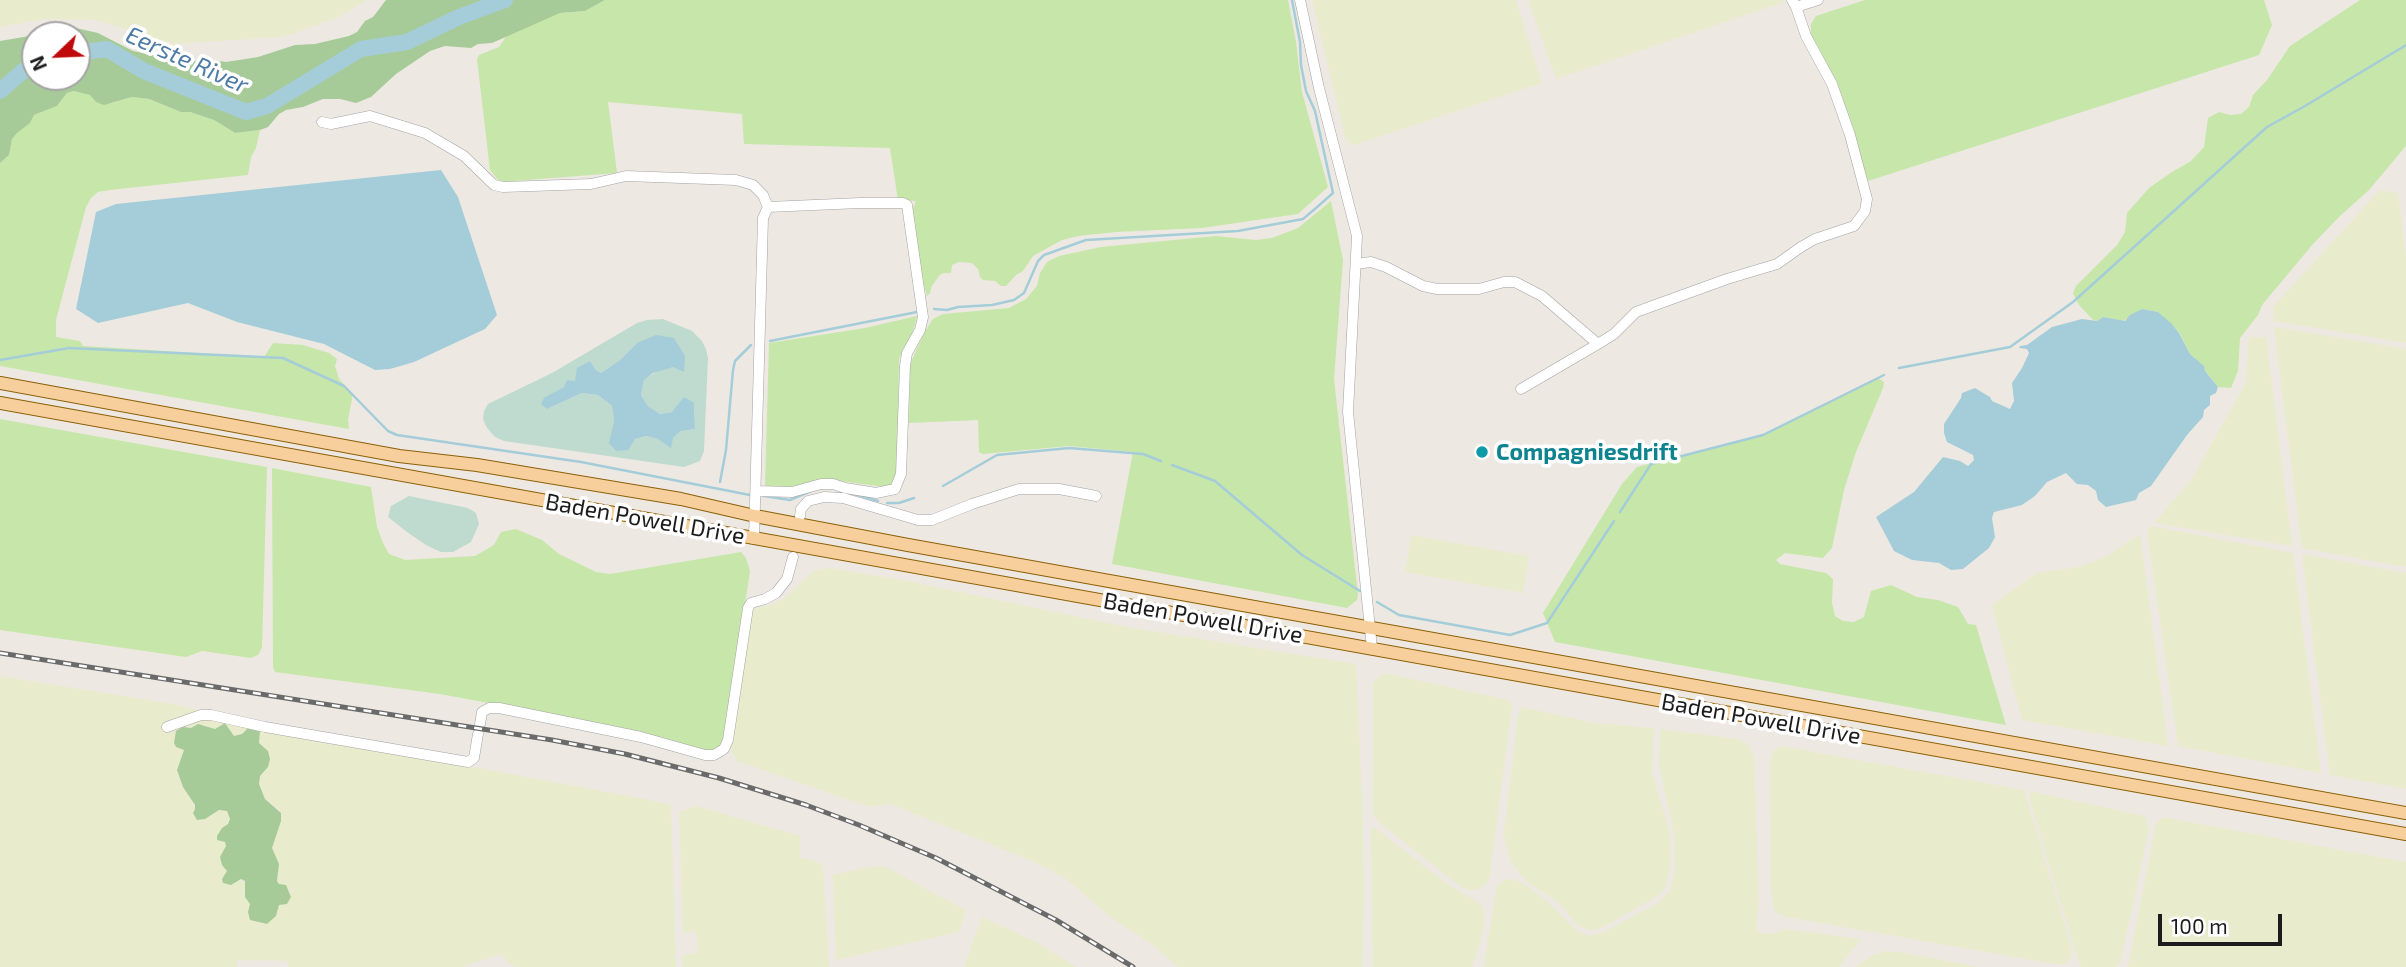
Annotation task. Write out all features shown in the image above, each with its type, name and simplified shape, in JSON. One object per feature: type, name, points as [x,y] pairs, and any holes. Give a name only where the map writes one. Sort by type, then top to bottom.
[{"type":"main road","name":"Baden Powell Drive","points":[[0,383],[399,456],[681,499],[755,516],[2406,813]]},
{"type":"main road","name":"Baden Powell Drive","points":[[0,402],[2406,834]]},
{"type":"street","points":[[1300,0],[1319,88],[1355,226],[1356,264],[1348,412],[1372,648]]},
{"type":"street","points":[[1521,389],[1614,334],[1630,317],[1646,307],[1777,264],[1815,239],[1854,226],[1865,211],[1867,199],[1850,135],[1832,84],[1806,36],[1794,3],[1818,0]]},
{"type":"street","points":[[322,122],[331,124],[370,116],[416,130],[464,156],[494,185],[522,187],[591,184],[626,176],[736,180],[753,184],[768,206],[763,218],[754,539]]},
{"type":"street","points":[[757,491],[792,492],[821,484],[876,493],[895,489],[901,474],[905,366],[907,354],[920,330],[923,317],[909,208],[903,203],[768,206]]},
{"type":"street","points":[[1356,264],[1371,262],[1423,286],[1437,289],[1479,289],[1515,282],[1542,296],[1598,344]]},
{"type":"street","points":[[800,516],[801,509],[808,501],[824,497],[843,498],[918,520],[932,520],[1019,489],[1059,489],[1096,496]]},
{"type":"street","points":[[876,507],[885,500],[888,492]]},
{"type":"street","points":[[167,727],[201,715],[211,715],[468,762],[474,758],[482,712],[489,708],[499,708],[714,755],[724,749],[728,740],[748,608],[751,603],[776,593],[787,579],[793,557]]},
{"type":"green space","points":[[0,0],[367,0],[337,18],[283,37],[174,44],[96,20],[45,19],[21,21],[21,23],[0,27]]},
{"type":"green space","points":[[386,0],[605,0],[585,11],[560,13],[492,43],[478,44],[471,48],[445,46],[430,51],[396,74],[371,97],[356,103],[323,99],[286,110],[268,127],[260,130],[235,133],[214,120],[190,112],[181,112],[149,99],[132,97],[104,105],[96,102],[90,95],[74,91],[91,91],[91,31],[133,51],[159,56],[171,62],[226,62],[258,57],[295,45],[315,44],[357,32]]},
{"type":"green space","points":[[605,0],[1288,0],[1302,92],[1328,187],[1298,214],[1202,228],[1116,232],[1062,240],[1033,256],[1023,271],[1006,286],[983,280],[972,263],[959,262],[952,265],[951,273],[939,276],[927,296],[918,263],[912,211],[916,201],[898,200],[890,148],[744,144],[742,114],[608,102],[617,173],[500,182],[490,170],[477,59],[479,55],[499,47],[507,35],[560,13],[585,11]]},
{"type":"green space","points":[[1312,0],[1516,0],[1542,83],[1354,145],[1346,140]]},
{"type":"green space","points":[[1528,0],[1784,0],[1785,2],[1556,79]]},
{"type":"green space","points":[[1865,0],[2264,0],[2272,25],[2259,55],[1868,181],[1830,72],[1811,35],[1811,24],[1816,16]]},
{"type":"green space","points":[[2360,0],[2406,0],[2406,146],[2369,190],[2313,244],[2262,305],[2258,315],[2240,338],[2238,371],[2231,388],[2218,387],[2203,366],[2190,354],[2179,332],[2158,312],[2142,309],[2123,321],[2103,317],[2097,321],[2093,320],[2079,305],[2073,293],[2076,286],[2117,245],[2125,232],[2127,213],[2149,188],[2191,161],[2204,147],[2208,118],[2219,112],[2241,114],[2249,107],[2253,95],[2267,80],[2290,46]]},
{"type":"green space","points":[[21,37],[21,91],[74,91],[67,93],[57,106],[34,115],[30,123],[12,139],[9,155],[0,163],[0,41]]},
{"type":"green space","points":[[75,91],[91,95],[96,102],[112,103],[132,97],[149,99],[181,112],[190,112],[214,120],[235,133],[260,130],[248,175],[110,190],[98,192],[91,198],[86,207],[56,320],[56,337],[80,341],[83,346],[264,357],[273,343],[303,345],[329,353],[337,359],[335,366],[339,379],[353,394],[349,429],[0,366],[0,163],[9,155],[12,139],[17,132],[30,123],[34,115],[57,106],[67,93]]},
{"type":"green space","points":[[2380,190],[2398,193],[2406,259],[2406,343],[2274,321],[2273,307]]},
{"type":"green space","points":[[1331,201],[1343,260],[1334,379],[1358,595],[1357,600],[1347,608],[1112,564],[1133,452],[1069,446],[983,454],[979,452],[978,420],[909,423],[910,364],[933,319],[943,314],[1009,308],[1026,299],[1037,286],[1040,273],[1047,262],[1059,256],[1101,247],[1216,236],[1256,240],[1272,238],[1298,228]]},
{"type":"green space","points":[[917,316],[913,331],[899,359],[897,477],[893,485],[885,487],[825,479],[789,488],[765,485],[769,343],[865,328]]},
{"type":"green space","points":[[663,319],[692,331],[706,349],[708,358],[704,451],[700,461],[684,467],[504,441],[495,437],[487,428],[483,419],[488,404],[552,373],[637,323]],"holes":[[[637,343],[684,371],[673,367],[663,368],[644,379],[641,395],[648,406],[660,414],[694,403],[695,429],[681,431],[673,438],[658,439],[646,436],[635,439],[614,421],[612,406],[598,395],[582,393],[547,409],[564,387],[575,381],[590,361],[601,373],[620,360]]]},
{"type":"green space","points":[[2274,327],[2406,349],[2406,567],[2302,548]]},
{"type":"green space","points":[[2249,337],[2266,337],[2292,546],[2154,523],[2191,480],[2246,383]]},
{"type":"green space","points":[[1878,378],[1884,382],[1883,388],[1856,452],[1844,490],[1832,548],[1823,558],[1785,553],[1776,560],[1780,564],[1826,573],[1833,579],[1832,603],[1835,616],[1843,621],[1854,622],[1864,617],[1871,591],[1891,585],[1917,597],[1958,607],[1968,624],[1976,625],[2006,725],[1555,642],[1543,613],[1622,484],[1637,467],[1763,435]]},
{"type":"green space","points":[[0,419],[267,467],[262,648],[258,655],[251,658],[202,651],[186,657],[0,630]]},
{"type":"green space","points":[[272,468],[371,487],[377,527],[383,543],[389,554],[405,560],[475,556],[494,545],[501,532],[516,529],[542,540],[559,554],[596,572],[610,574],[741,552],[750,571],[724,743],[711,752],[440,694],[275,672]]},
{"type":"green space","points":[[409,496],[468,508],[476,513],[479,524],[471,542],[453,552],[441,552],[407,532],[388,517],[391,506]]},
{"type":"green space","points":[[2151,526],[2293,553],[2321,773],[2178,746],[2147,530]]},
{"type":"green space","points":[[2140,534],[2168,746],[2022,720],[1992,605],[2037,573],[2079,567],[2107,556]]},
{"type":"green space","points":[[1411,535],[1529,556],[1523,593],[1405,572]]},
{"type":"green space","points":[[2302,554],[2406,573],[2406,789],[2330,775]]},
{"type":"green space","points":[[830,568],[908,581],[1127,627],[1356,664],[1364,898],[1362,967],[1178,967],[1153,945],[1110,917],[1065,878],[1032,861],[890,804],[869,807],[737,761],[730,747],[750,613],[755,608],[772,605],[787,596],[814,570]]},
{"type":"green space","points":[[1382,674],[1508,700],[1512,705],[1490,874],[1487,883],[1479,889],[1461,887],[1375,819],[1373,683]]},
{"type":"green space","points":[[0,676],[173,704],[271,729],[671,804],[676,967],[514,967],[500,954],[462,967],[289,967],[286,961],[238,960],[236,967],[0,967]],"holes":[[[221,724],[228,726],[234,736],[249,728],[260,735],[259,743],[268,751],[270,759],[266,770],[260,776],[259,784],[265,799],[279,809],[271,848],[279,864],[277,881],[289,889],[291,897],[287,904],[279,904],[276,916],[263,924],[250,920],[245,881],[237,881],[227,871],[226,827],[230,819],[227,811],[214,811],[201,821],[177,770],[191,728],[203,725],[215,729]]]},
{"type":"green space","points":[[1522,707],[1594,723],[1654,728],[1652,773],[1669,829],[1669,875],[1665,889],[1655,898],[1599,929],[1588,930],[1577,925],[1558,902],[1527,882],[1511,862],[1504,833],[1518,716]]},
{"type":"green space","points":[[225,723],[234,736],[242,734],[248,728],[260,731],[259,743],[268,751],[270,759],[268,767],[260,776],[259,784],[265,799],[281,813],[272,848],[279,864],[277,881],[286,885],[291,897],[287,904],[279,905],[276,916],[267,924],[250,920],[245,881],[241,879],[231,885],[223,883],[222,879],[227,871],[220,857],[226,846],[225,842],[217,840],[217,836],[230,819],[227,811],[219,810],[205,819],[197,820],[193,813],[195,805],[183,787],[177,770],[184,750],[176,747],[174,743],[176,731],[198,724],[215,729]]},
{"type":"green space","points":[[1660,729],[1739,739],[1748,744],[1754,756],[1759,904],[1756,929],[1761,933],[1772,934],[1784,929],[1861,939],[1839,967],[1484,967],[1497,886],[1504,880],[1514,879],[1525,885],[1545,899],[1577,931],[1589,936],[1604,932],[1658,903],[1670,890],[1675,870],[1675,839],[1659,764]]},
{"type":"green space","points":[[1779,747],[2024,790],[2072,950],[2070,960],[2064,964],[2055,964],[1786,917],[1775,912],[1771,893],[1770,762],[1773,751]]},
{"type":"green space","points":[[2030,791],[2145,816],[2149,829],[2120,963],[2116,967],[2081,967],[2079,963],[2029,798]]},
{"type":"green space","points":[[697,806],[800,836],[800,858],[816,861],[823,867],[829,967],[683,967],[682,956],[698,952],[696,931],[683,933],[679,812]]},
{"type":"green space","points":[[2163,817],[2406,862],[2406,967],[2128,967],[2156,824]]},
{"type":"green space","points":[[1374,827],[1483,908],[1484,923],[1472,967],[1373,967],[1371,837]]},
{"type":"green space","points":[[884,866],[966,910],[959,932],[836,960],[833,875]]},
{"type":"green space","points":[[982,917],[1038,943],[1076,967],[964,967]]},
{"type":"green space","points":[[1888,951],[1979,967],[1855,967],[1875,954]]},
{"type":"water","points":[[441,170],[458,197],[497,315],[485,329],[414,362],[375,370],[324,344],[237,322],[188,303],[98,323],[76,309],[96,212],[116,204]]},
{"type":"water","points":[[2142,309],[2158,312],[2171,323],[2190,354],[2204,366],[2218,387],[2216,393],[2210,396],[2210,405],[2204,410],[2203,417],[2151,486],[2139,493],[2136,500],[2106,507],[2098,500],[2096,491],[2088,485],[2077,484],[2066,473],[2047,482],[2035,496],[2022,505],[1994,512],[1992,518],[1995,537],[1989,548],[1963,569],[1951,570],[1939,563],[1912,560],[1894,551],[1876,517],[1914,492],[1943,457],[1968,466],[1974,460],[1973,455],[1947,442],[1944,433],[1944,424],[1962,393],[1975,388],[1992,401],[2010,409],[2014,401],[2012,383],[2029,353],[2027,349],[2019,348],[2020,346],[2027,345],[2052,327],[2082,319],[2097,321],[2103,317],[2125,321]]},
{"type":"water","points":[[656,335],[674,338],[685,356],[684,372],[673,367],[653,373],[644,380],[641,395],[648,406],[660,414],[672,412],[684,397],[694,403],[695,429],[681,431],[673,438],[671,448],[658,439],[646,436],[635,439],[628,450],[616,451],[609,443],[614,421],[612,406],[598,395],[582,393],[547,409],[541,404],[544,398],[564,387],[567,380],[575,381],[577,368],[590,361],[601,373],[620,360],[637,343]]},
{"type":"waterway","name":"Eerste River","points":[[91,51],[107,49],[144,71],[246,112],[267,106],[361,49],[407,42],[459,17],[505,0]]},
{"type":"waterway","points":[[934,309],[992,305],[1014,300],[1024,293],[1038,261],[1044,255],[1086,240],[1238,231],[1303,219],[1316,208],[1333,193],[1315,111],[1306,91],[1292,0]]},
{"type":"waterway","points":[[1899,368],[2010,347],[2073,302],[2267,127],[2406,45]]},
{"type":"waterway","name":"Eerste River","points":[[0,91],[21,73]]},
{"type":"waterway","points":[[770,341],[917,312]]},
{"type":"waterway","points":[[720,482],[735,361],[751,345]]},
{"type":"waterway","points":[[0,360],[69,348],[283,358],[344,386],[388,431],[397,435],[581,462],[750,495]]},
{"type":"waterway","points":[[1620,512],[1651,464],[1763,435],[1884,375]]},
{"type":"waterway","points":[[943,486],[997,455],[1069,448],[1143,454],[1161,461]]},
{"type":"waterway","points":[[1172,465],[1215,481],[1302,555],[1360,591]]},
{"type":"waterway","points":[[764,496],[790,500],[811,491]]},
{"type":"waterway","points":[[854,494],[878,501]]},
{"type":"waterway","points":[[887,503],[899,503],[914,498]]},
{"type":"waterway","points":[[1377,602],[1399,615],[1510,635],[1547,623],[1614,521]]},
{"type":"railway","points":[[0,653],[552,740],[625,754],[719,778],[806,805],[936,858],[1056,920],[1133,967]]},
{"type":"place","name":"Compagniesdrift","points":[[1482,452]]}]
